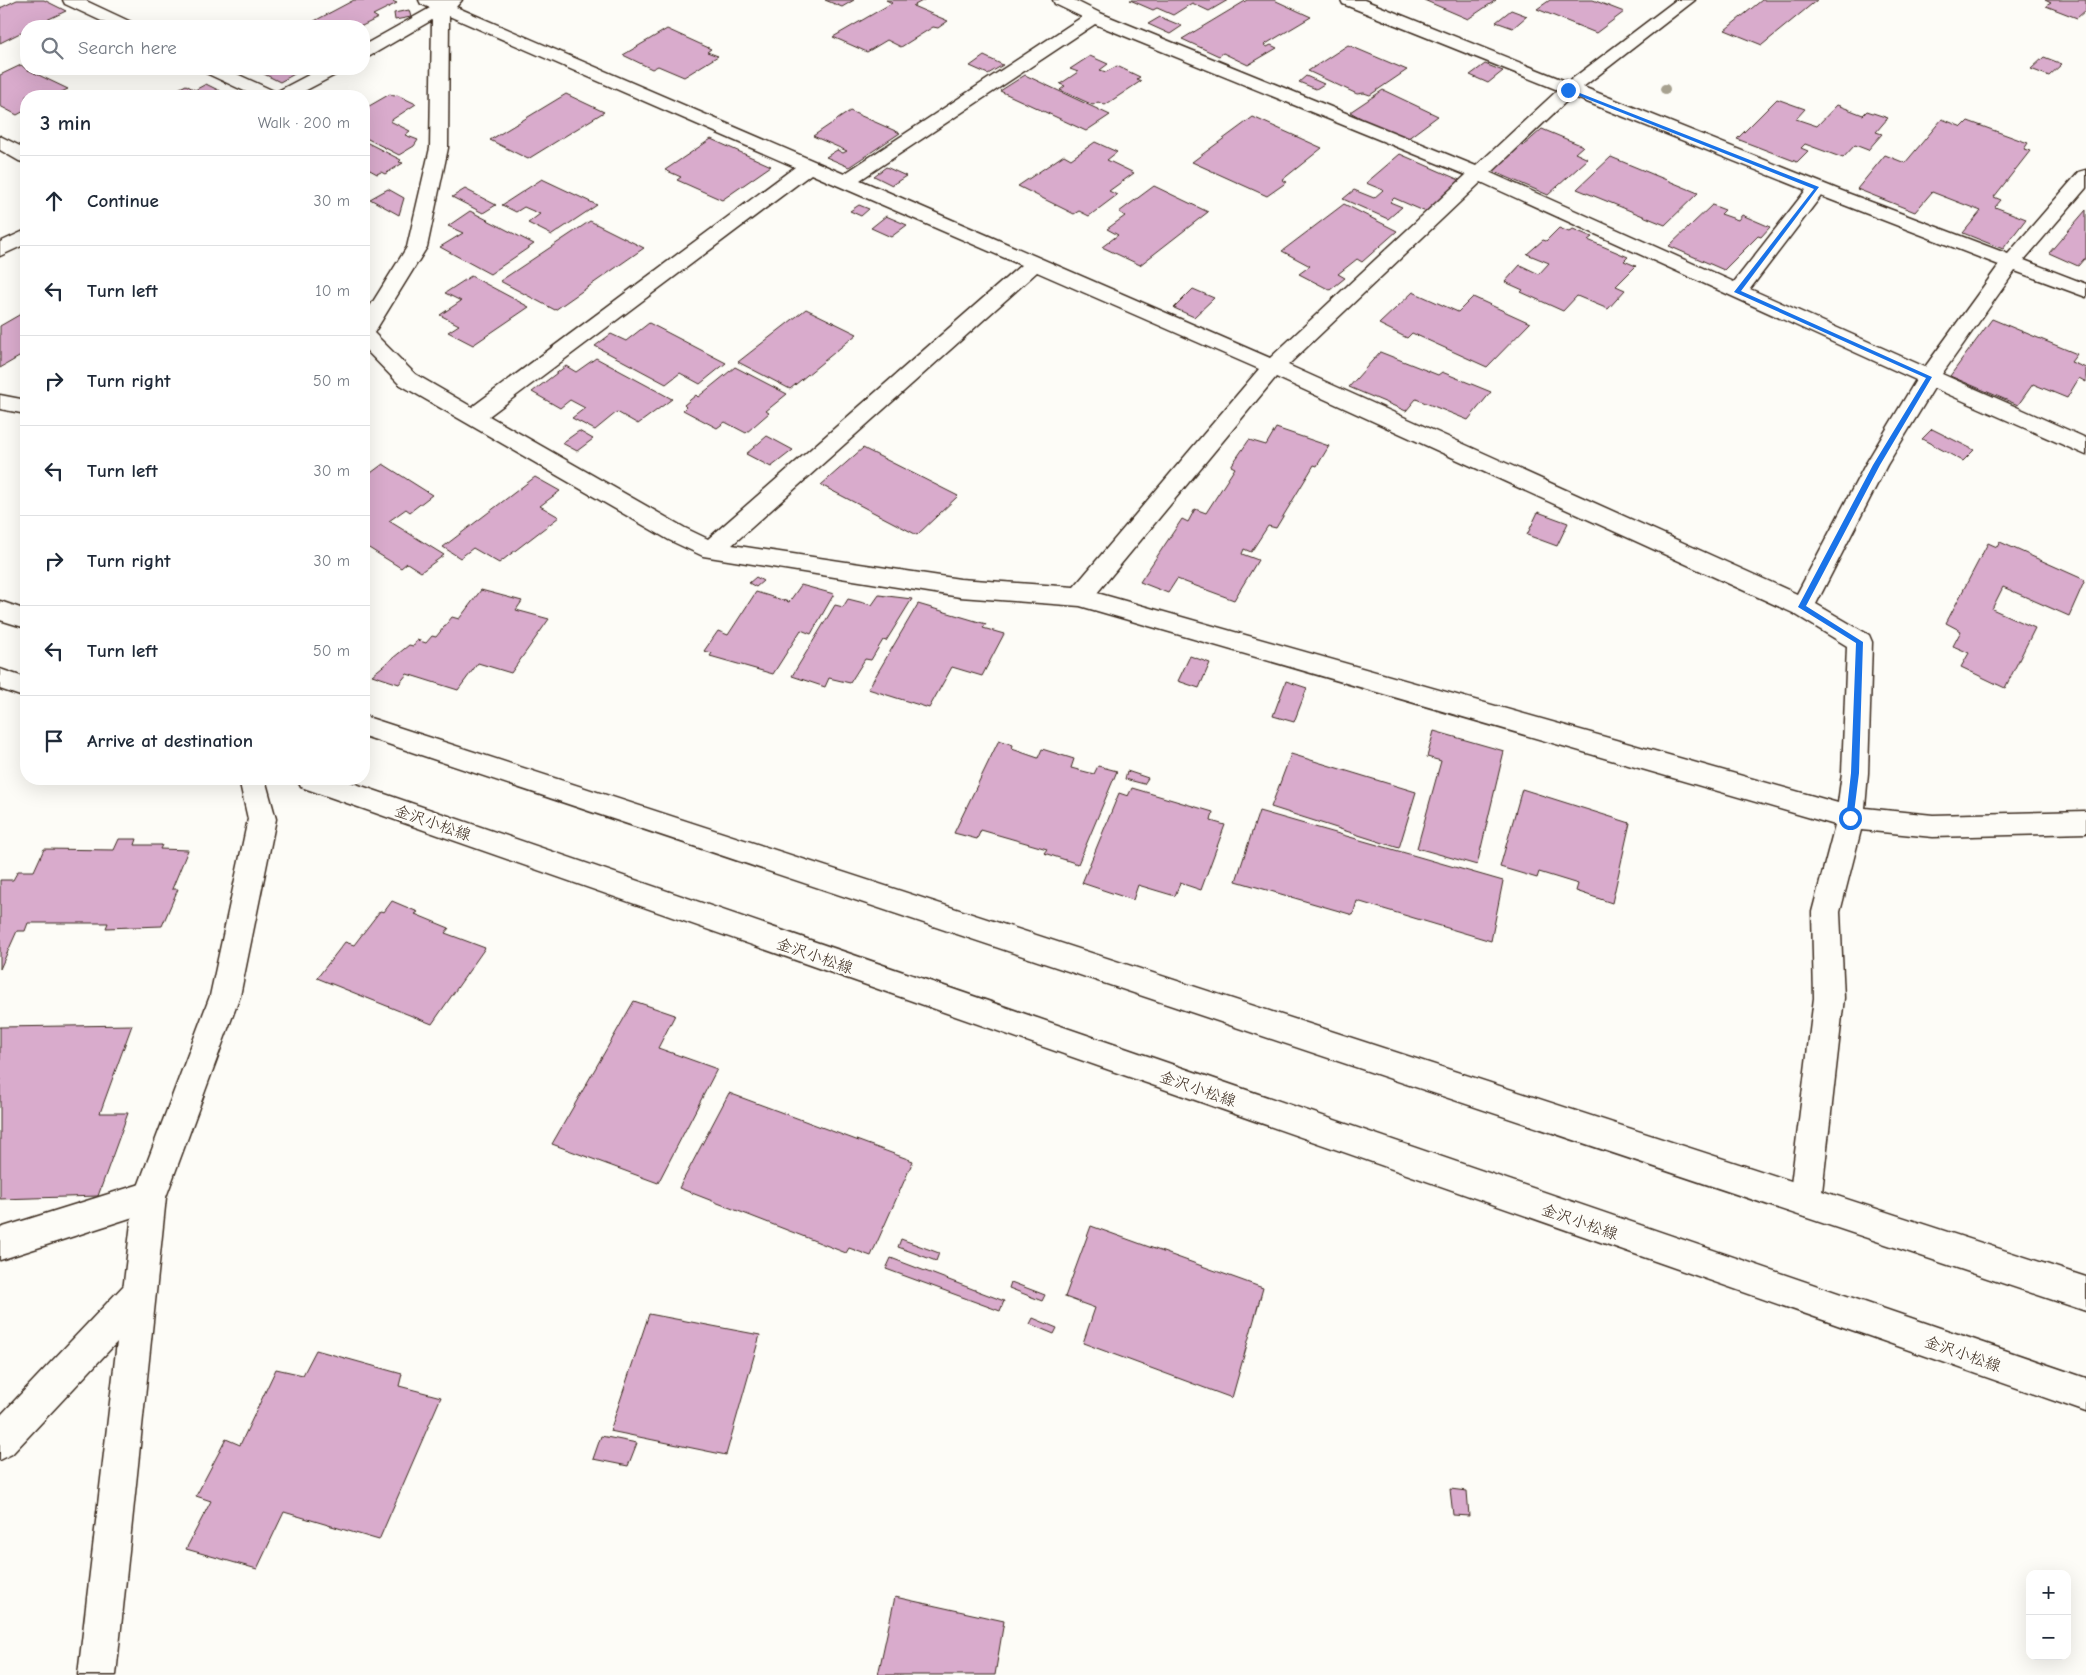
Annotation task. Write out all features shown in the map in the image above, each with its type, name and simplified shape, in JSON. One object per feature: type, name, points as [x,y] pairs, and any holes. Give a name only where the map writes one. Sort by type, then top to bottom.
[{"type":"street","points":[[71,0],[113,20]]},
{"type":"street","points":[[1061,0],[1094,17],[1479,174],[2086,448]]},
{"type":"street","points":[[1349,0],[1568,90],[2086,291]]},
{"type":"street","points":[[1080,598],[1273,367],[1568,90],[1687,0]]},
{"type":"street","points":[[370,49],[414,26],[441,2]]},
{"type":"street","points":[[441,2],[1273,367],[1802,607],[1860,642],[1855,773],[1850,818],[1826,912],[1829,998],[1805,1202]]},
{"type":"street","points":[[370,322],[417,247],[439,148],[441,2]]},
{"type":"street","points":[[846,181],[1094,17]]},
{"type":"street","points":[[225,75],[256,90]]},
{"type":"street","points":[[293,90],[322,75]]},
{"type":"street","points":[[0,142],[20,154]]},
{"type":"street","points":[[472,417],[810,165]]},
{"type":"street","points":[[1802,607],[1876,465],[1929,377],[2011,263],[2086,176]]},
{"type":"street","points":[[1737,292],[1817,188]]},
{"type":"street","points":[[0,250],[20,239]]},
{"type":"street","points":[[711,550],[1036,264]]},
{"type":"street","points":[[370,342],[407,380],[711,550],[960,588],[1080,598],[1850,818],[1933,826],[2086,822]]},
{"type":"street","points":[[0,402],[20,406]]},
{"type":"street","points":[[0,610],[20,617]]},
{"type":"street","points":[[0,679],[20,686]]},
{"type":"street","points":[[370,728],[2086,1294]]},
{"type":"street","points":[[97,1675],[150,1197],[225,996],[262,819],[254,785]]},
{"type":"street","name":"金沢小松線","points":[[327,785],[2086,1395]]},
{"type":"street","points":[[0,1244],[150,1197]]},
{"type":"street","points":[[0,1442],[138,1296]]},
{"type":"building","points":[[17,0],[44,0],[66,11],[47,20],[20,20],[20,33],[0,43],[0,8]]},
{"type":"building","points":[[354,0],[390,0],[397,3],[373,15],[378,18],[370,22],[370,20],[316,20]]},
{"type":"building","points":[[825,0],[854,0],[842,7]]},
{"type":"building","points":[[886,0],[924,0],[913,6],[948,21],[938,28],[933,27],[901,47],[887,40],[867,52],[833,37],[892,3]]},
{"type":"building","points":[[1130,0],[1228,0],[1209,11],[1192,3],[1173,15],[1157,8],[1153,10]]},
{"type":"building","points":[[1247,0],[1274,0],[1311,17],[1264,45],[1267,47],[1271,45],[1277,48],[1248,65],[1223,53],[1219,56],[1182,39]]},
{"type":"building","points":[[1424,0],[1496,0],[1468,19]]},
{"type":"building","points":[[1550,0],[1593,0],[1624,12],[1596,33],[1537,9]]},
{"type":"building","points":[[1762,0],[1817,0],[1762,45],[1725,30]]},
{"type":"building","points":[[2045,0],[2086,0],[2086,10],[2077,18],[2046,6],[2051,3]]},
{"type":"building","points":[[409,10],[411,17],[395,20],[394,13]]},
{"type":"building","points":[[1511,10],[1527,16],[1513,28],[1496,22]]},
{"type":"building","points":[[1160,17],[1182,26],[1170,34],[1148,24]]},
{"type":"building","points":[[667,29],[711,49],[707,52],[718,56],[684,77],[658,66],[652,69],[623,55]]},
{"type":"building","points":[[1348,45],[1407,70],[1370,95],[1364,93],[1357,94],[1308,71]]},
{"type":"building","points":[[984,56],[1003,65],[988,74],[970,66]]},
{"type":"building","points":[[1090,56],[1108,64],[1100,70],[1106,72],[1117,66],[1140,77],[1137,79],[1141,81],[1105,105],[1098,102],[1093,105],[1060,90],[1065,86],[1060,84],[1078,72],[1070,69]]},
{"type":"building","points":[[2044,57],[2062,64],[2049,76],[2031,69]]},
{"type":"building","points":[[1485,64],[1503,71],[1488,83],[1470,75]]},
{"type":"building","points":[[20,65],[20,75],[39,75],[68,89],[20,90],[20,113],[17,115],[0,106],[0,75]]},
{"type":"building","points":[[266,75],[293,75],[280,82]]},
{"type":"building","points":[[1025,75],[1110,115],[1086,131],[1000,91]]},
{"type":"building","points":[[1306,76],[1324,84],[1316,89],[1299,82]]},
{"type":"building","points":[[206,84],[218,90],[195,90]]},
{"type":"building","points":[[186,85],[195,90],[176,90]]},
{"type":"building","points":[[1383,90],[1438,116],[1407,139],[1382,128],[1380,129],[1350,112]]},
{"type":"building","points":[[390,94],[397,95],[416,104],[390,121],[410,131],[405,135],[418,140],[414,146],[399,155],[370,140],[370,106]]},
{"type":"building","points":[[566,94],[604,112],[528,159],[490,140]]},
{"type":"building","points":[[1777,99],[1805,109],[1796,119],[1817,126],[1837,105],[1863,115],[1867,111],[1888,118],[1876,132],[1882,134],[1868,150],[1855,145],[1843,158],[1805,144],[1801,148],[1808,151],[1797,162],[1737,139]]},
{"type":"building","points":[[850,111],[900,133],[849,167],[826,157],[837,150],[843,153],[847,151],[813,136]]},
{"type":"building","points":[[1253,117],[1322,148],[1282,180],[1287,182],[1267,196],[1192,162]]},
{"type":"building","points":[[1942,119],[1962,127],[1968,121],[2028,143],[2024,149],[2030,151],[1994,197],[2001,200],[1995,207],[2026,219],[2003,249],[1963,233],[1981,211],[1932,192],[1915,212],[1857,189],[1885,155],[1905,163]]},
{"type":"building","points":[[1542,129],[1583,146],[1575,153],[1588,159],[1548,195],[1488,169],[1518,143],[1523,146]]},
{"type":"building","points":[[711,139],[771,166],[722,200],[677,180],[681,177],[665,170]]},
{"type":"building","points":[[1095,142],[1117,152],[1107,160],[1134,173],[1109,191],[1117,195],[1089,216],[1079,211],[1074,214],[1018,186],[1064,155],[1071,159]]},
{"type":"building","points":[[370,144],[401,160],[399,162],[403,163],[385,174],[381,172],[377,174],[370,170]]},
{"type":"building","points":[[1400,154],[1464,182],[1433,215],[1394,198],[1390,202],[1402,207],[1388,219],[1343,199],[1354,190],[1374,198],[1383,190],[1366,183]]},
{"type":"building","points":[[1611,157],[1698,193],[1665,225],[1577,189]]},
{"type":"building","points":[[886,167],[906,176],[892,185],[874,176]]},
{"type":"building","points":[[542,179],[597,205],[552,235],[528,223],[540,214],[524,207],[516,212],[502,205]]},
{"type":"building","points":[[1154,186],[1208,212],[1140,265],[1102,247],[1118,235],[1107,229],[1125,216],[1119,212]]},
{"type":"building","points":[[388,189],[404,198],[399,215],[370,199]]},
{"type":"building","points":[[465,189],[496,205],[483,213],[452,197]]},
{"type":"building","points":[[1344,204],[1397,231],[1362,262],[1357,259],[1338,274],[1345,278],[1330,290],[1299,274],[1310,266],[1282,251]]},
{"type":"building","points":[[859,205],[869,209],[861,216],[850,211]]},
{"type":"building","points":[[1712,205],[1725,210],[1721,214],[1738,220],[1742,215],[1770,227],[1761,237],[1758,236],[1724,270],[1669,246]]},
{"type":"building","points":[[2086,210],[2086,259],[2078,266],[2049,253]]},
{"type":"building","points":[[470,211],[534,244],[490,274],[440,247],[463,233],[448,226]]},
{"type":"building","points":[[886,216],[907,225],[891,237],[871,228]]},
{"type":"building","points":[[590,221],[644,248],[555,310],[500,281]]},
{"type":"building","points":[[1559,228],[1569,232],[1573,229],[1592,237],[1588,240],[1628,257],[1624,261],[1636,266],[1616,286],[1625,290],[1608,309],[1577,296],[1563,311],[1521,292],[1523,290],[1505,282],[1520,265],[1539,274],[1549,263],[1527,254],[1543,240],[1546,241]]},
{"type":"building","points":[[471,276],[529,307],[473,345],[448,332],[459,325],[440,315],[461,301],[445,293]]},
{"type":"building","points":[[1193,289],[1214,298],[1194,317],[1174,308]]},
{"type":"building","points":[[1413,292],[1458,312],[1473,297],[1530,323],[1487,367],[1412,333],[1407,338],[1379,324]]},
{"type":"building","points":[[806,309],[857,334],[790,389],[738,362]]},
{"type":"building","points":[[20,314],[20,356],[0,368],[0,326]]},
{"type":"building","points":[[1992,319],[2077,354],[2071,362],[2086,368],[2086,382],[2079,378],[2067,398],[2033,384],[2018,405],[1950,376]]},
{"type":"building","points":[[649,323],[726,363],[700,384],[680,373],[666,384],[595,346],[611,334],[626,341]]},
{"type":"building","points":[[1380,352],[1438,375],[1442,372],[1491,392],[1468,420],[1416,399],[1406,411],[1349,387]]},
{"type":"building","points":[[596,358],[672,399],[638,424],[617,412],[595,430],[572,418],[585,408],[570,400],[560,408],[532,392],[566,366],[576,372]]},
{"type":"building","points":[[735,367],[787,394],[766,411],[769,413],[746,433],[725,422],[717,428],[683,410],[686,407],[684,405],[696,395],[698,397]]},
{"type":"building","points":[[1276,428],[1329,446],[1317,466],[1314,465],[1276,528],[1268,526],[1251,552],[1244,549],[1242,554],[1258,560],[1234,600],[1177,579],[1168,593],[1140,582],[1182,519],[1188,522],[1195,509],[1206,513],[1235,468],[1231,466],[1249,440],[1266,445]]},
{"type":"building","points":[[1932,429],[1974,450],[1963,461],[1922,439]]},
{"type":"building","points":[[579,431],[593,439],[577,451],[562,443]]},
{"type":"building","points":[[767,436],[793,450],[771,467],[746,454]]},
{"type":"building","points":[[863,448],[958,496],[917,535],[821,485]]},
{"type":"building","points":[[383,464],[432,495],[410,512],[406,509],[389,521],[444,555],[421,572],[407,563],[401,568],[370,549],[370,474]]},
{"type":"building","points":[[535,477],[560,491],[540,506],[559,517],[499,563],[473,548],[460,558],[443,547]]},
{"type":"building","points":[[1538,512],[1568,523],[1557,546],[1527,535]]},
{"type":"building","points":[[2000,542],[2085,580],[2069,616],[2003,587],[1992,609],[2035,628],[2005,688],[1961,667],[1969,653],[1953,646],[1961,631],[1946,623],[1988,543],[1997,547]]},
{"type":"building","points":[[756,577],[763,581],[756,587],[749,583]]},
{"type":"building","points":[[801,585],[834,594],[811,634],[801,630],[773,674],[710,656],[712,653],[704,651],[718,631],[728,635],[756,592],[789,602]]},
{"type":"building","points":[[481,590],[522,601],[516,610],[549,619],[511,673],[478,663],[458,690],[407,674],[399,684],[372,675],[409,645],[413,646],[417,640],[426,643],[432,636],[436,637],[452,617],[459,619]]},
{"type":"building","points":[[879,595],[912,599],[886,641],[883,640],[871,660],[865,659],[850,683],[829,678],[825,687],[792,676],[835,605],[843,607],[848,599],[872,605]]},
{"type":"building","points":[[918,604],[986,624],[983,628],[1004,634],[982,676],[952,667],[929,708],[868,689]]},
{"type":"building","points":[[1190,656],[1210,663],[1199,688],[1178,681]]},
{"type":"building","points":[[1286,681],[1307,688],[1294,722],[1273,716]]},
{"type":"building","points":[[1434,731],[1504,751],[1477,865],[1417,848],[1441,761],[1427,757]]},
{"type":"building","points":[[999,740],[1013,745],[1012,749],[1038,758],[1042,749],[1074,759],[1071,768],[1094,774],[1098,766],[1117,771],[1078,864],[1044,853],[1047,849],[981,830],[977,839],[954,833]]},
{"type":"building","points":[[1291,754],[1416,792],[1399,848],[1271,807]]},
{"type":"building","points":[[1127,771],[1148,778],[1144,784],[1125,779]]},
{"type":"building","points":[[1132,788],[1213,812],[1211,821],[1225,825],[1201,890],[1180,883],[1175,896],[1138,885],[1133,900],[1082,883],[1119,793],[1128,796]]},
{"type":"building","points":[[1522,789],[1630,823],[1612,903],[1576,891],[1578,884],[1539,872],[1537,878],[1500,867]]},
{"type":"building","points":[[1259,811],[1503,881],[1491,941],[1357,901],[1353,915],[1236,881]]},
{"type":"building","points":[[119,839],[137,839],[135,845],[162,845],[160,849],[188,850],[172,889],[178,889],[162,926],[106,928],[108,923],[28,923],[25,931],[17,931],[0,969],[0,880],[13,880],[18,871],[34,871],[44,849],[114,850]]},
{"type":"building","points":[[392,901],[418,912],[415,914],[449,928],[445,933],[485,948],[432,1024],[317,978],[345,942],[354,945],[380,911],[384,912]]},
{"type":"building","points":[[634,1001],[675,1015],[658,1048],[717,1069],[658,1183],[552,1144]]},
{"type":"building","points":[[132,1025],[100,1113],[128,1113],[98,1196],[0,1199],[0,1027]]},
{"type":"building","points":[[729,1093],[913,1161],[871,1256],[849,1248],[846,1253],[679,1188]]},
{"type":"building","points":[[1091,1226],[1263,1288],[1232,1398],[1083,1343],[1095,1308],[1065,1297]]},
{"type":"building","points":[[901,1239],[939,1253],[936,1261],[898,1247]]},
{"type":"building","points":[[891,1258],[1004,1301],[1000,1311],[886,1269]]},
{"type":"building","points":[[1011,1282],[1045,1295],[1042,1301],[1009,1288]]},
{"type":"building","points":[[649,1314],[760,1335],[726,1455],[610,1431]]},
{"type":"building","points":[[1033,1318],[1057,1328],[1054,1334],[1030,1324]]},
{"type":"building","points":[[316,1350],[402,1374],[399,1386],[441,1397],[379,1540],[284,1512],[257,1569],[186,1549],[211,1501],[196,1496],[226,1439],[240,1445],[276,1369],[303,1375]]},
{"type":"building","points":[[601,1436],[637,1443],[628,1466],[593,1459]]},
{"type":"building","points":[[1450,1489],[1467,1491],[1469,1516],[1453,1515]]},
{"type":"building","points":[[895,1597],[1004,1621],[995,1675],[878,1675]]},
{"type":"route","points":[[1568,90],[1817,188],[1737,292],[1929,377],[1876,465],[1802,607],[1860,642],[1855,773],[1850,818]]}]
